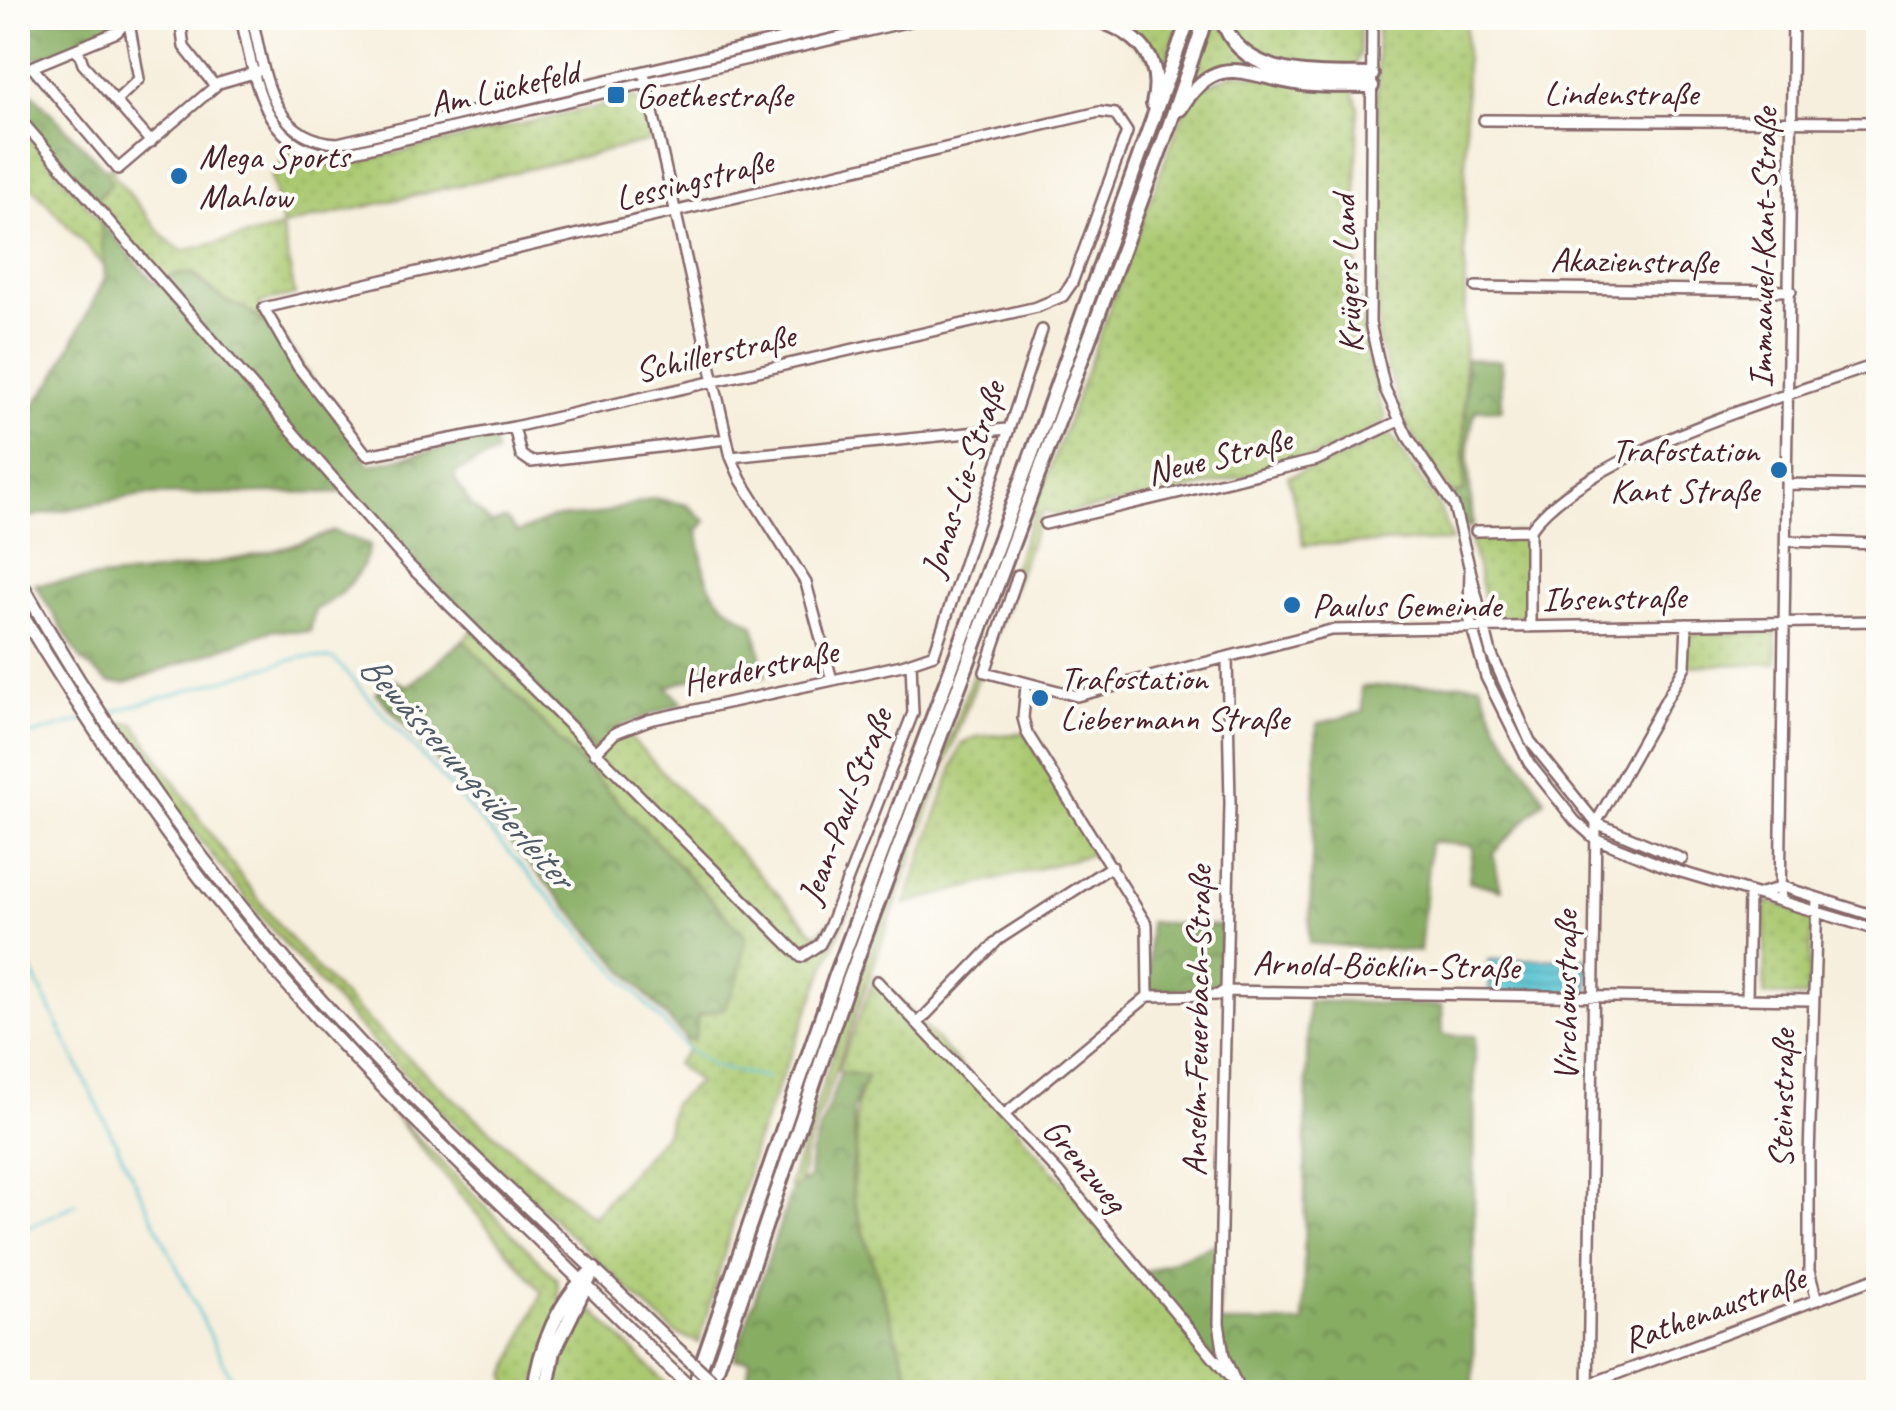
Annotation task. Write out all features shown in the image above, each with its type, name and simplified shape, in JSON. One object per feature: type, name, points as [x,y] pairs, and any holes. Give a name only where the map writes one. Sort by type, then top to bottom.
[{"type":"highway","points":[[1091,18],[1126,30],[1143,45],[1153,63],[1156,93],[1136,168]]},
{"type":"highway","points":[[694,1392],[836,975],[1190,18]]},
{"type":"highway","points":[[709,1392],[849,980],[1206,18]]},
{"type":"highway","points":[[1222,18],[1236,44],[1269,65],[1298,73],[1372,81]]},
{"type":"highway","points":[[1168,129],[1200,83],[1229,70],[1254,70],[1300,84],[1372,81]]},
{"type":"highway","points":[[534,1392],[548,1337],[594,1268]]},
{"type":"highway","points":[[546,1392],[554,1351],[582,1285]]},
{"type":"main road","points":[[18,577],[110,729],[210,869],[343,1024],[450,1134],[724,1392]]},
{"type":"main road","points":[[18,608],[97,736],[212,895],[319,1020],[694,1392]]},
{"type":"street","points":[[180,18],[184,48],[215,86]]},
{"type":"street","name":"Am Lückefeld","points":[[241,18],[259,72]]},
{"type":"street","name":"Am Lückefeld","points":[[252,18],[262,106],[276,129],[297,146],[336,154],[871,18]]},
{"type":"street","name":"Am Lückefeld","points":[[644,77],[922,18]]},
{"type":"street","name":"Krügers Land","points":[[1372,18],[1370,323],[1379,370],[1399,422],[1454,506],[1502,682],[1530,741],[1596,823]]},
{"type":"street","name":"Immanuel-Kant-Straße","points":[[1780,900],[1794,18]]},
{"type":"street","points":[[116,101],[139,79],[129,20],[78,50],[32,67],[118,168],[215,86],[259,72]]},
{"type":"street","points":[[78,50],[83,64],[151,142]]},
{"type":"street","points":[[644,77],[732,457],[741,480],[806,583],[832,680]]},
{"type":"street","name":"Lessingstraße","points":[[367,456],[298,367],[264,308],[1099,112],[1115,114],[1127,132],[1069,288]]},
{"type":"street","points":[[18,117],[345,495],[595,752]]},
{"type":"street","name":"Lindenstraße","points":[[1484,120],[1878,122]]},
{"type":"street","name":"Akazienstraße","points":[[1476,287],[1790,291]]},
{"type":"street","name":"Schillerstraße","points":[[367,456],[514,427],[1037,308],[1069,288]]},
{"type":"street","name":"Jonas-Lie-Straße","points":[[938,645],[1042,330]]},
{"type":"street","points":[[1476,531],[1530,530],[1585,482],[1630,456],[1878,364]]},
{"type":"street","name":"Neue Straße","points":[[1045,524],[1317,460],[1399,422]]},
{"type":"street","points":[[514,427],[521,455],[530,462],[727,439]]},
{"type":"street","points":[[732,457],[1007,429]]},
{"type":"street","points":[[1787,484],[1878,486]]},
{"type":"street","points":[[1530,530],[1530,628]]},
{"type":"street","points":[[1787,542],[1878,544]]},
{"type":"street","name":"Krügers Land","points":[[1470,566],[1472,626],[1486,677],[1513,736],[1557,801],[1594,838]]},
{"type":"street","name":"Ibsenstraße","points":[[1018,575],[984,672],[1026,686],[1077,696],[1331,630],[1878,621]]},
{"type":"street","name":"Virchowstraße","points":[[1588,1389],[1594,838],[1596,823],[1685,666],[1687,624]]},
{"type":"street","name":"Herderstraße","points":[[595,752],[615,733],[649,720],[927,659],[938,645]]},
{"type":"street","name":"Anselm-Feuerbach-Straße","points":[[1227,657],[1230,803],[1219,1324],[1224,1356],[1239,1388]]},
{"type":"street","name":"Jean-Paul-Straße","points":[[595,752],[800,957],[820,944],[830,925],[913,713],[911,662]]},
{"type":"street","points":[[1005,1114],[1148,996],[1147,924],[1027,732],[1026,686]]},
{"type":"street","points":[[1596,823],[1682,859]]},
{"type":"street","points":[[1594,838],[1670,868],[1878,930]]},
{"type":"street","points":[[918,1022],[999,938],[1112,866]]},
{"type":"street","points":[[1753,893],[1783,888],[1878,917]]},
{"type":"street","points":[[1747,998],[1753,893]]},
{"type":"street","name":"Steinstraße","points":[[1817,898],[1810,1000],[1809,1271],[1817,1300]]},
{"type":"street","name":"Grenzweg","points":[[877,981],[1005,1114],[1239,1388]]},
{"type":"street","name":"Arnold-Böcklin-Straße","points":[[1148,996],[1218,995],[1224,991],[1810,1000]]},
{"type":"street","name":"Rathenaustraße","points":[[1568,1392],[1588,1389],[1878,1278]]},
{"type":"green space","points":[[18,18],[121,18],[84,43],[19,64],[25,86],[106,170],[111,183],[95,201],[18,110]]},
{"type":"green space","points":[[1104,18],[1140,23],[1181,18],[1160,80],[1158,65]]},
{"type":"green space","points":[[1213,18],[1218,18],[1220,26],[1285,77],[1237,67],[1190,85]]},
{"type":"green space","points":[[1226,18],[1360,18],[1360,54],[1353,70],[1314,70],[1280,63],[1250,47]]},
{"type":"green space","points":[[1377,18],[1466,18],[1464,492],[1453,495],[1405,422],[1378,341]]},
{"type":"green space","points":[[1235,73],[1353,90],[1358,106],[1356,225],[1360,304],[1365,343],[1386,419],[1359,437],[1322,453],[1230,480],[1056,515],[1043,511],[958,730],[805,1155],[800,1184],[792,1189],[789,1186],[843,1023],[1180,120],[1198,89]]},
{"type":"green space","points":[[634,98],[640,104],[650,141],[282,226],[271,175],[288,152],[312,163],[349,164]]},
{"type":"green space","points":[[18,125],[100,220],[107,269],[24,178]]},
{"type":"green space","points":[[113,165],[114,175],[166,239],[182,251],[282,228],[295,295],[259,303],[266,323],[222,299],[194,273],[163,279],[95,201],[111,183],[106,170]]},
{"type":"green space","points":[[100,220],[154,283],[179,274],[193,276],[226,301],[273,324],[370,465],[492,437],[496,453],[457,472],[454,478],[471,505],[491,523],[505,519],[517,533],[552,518],[596,515],[654,498],[687,505],[706,521],[698,531],[706,577],[726,605],[754,625],[766,677],[716,670],[667,687],[682,703],[620,726],[596,751],[349,492],[142,495],[18,519],[18,426],[54,379],[105,278]]},
{"type":"green space","points":[[1466,359],[1501,361],[1502,409],[1476,410],[1469,452],[1473,526],[1467,528],[1453,495],[1464,491]]},
{"type":"green space","points":[[1390,434],[1439,506],[1452,541],[1304,545],[1288,476],[1338,460]]},
{"type":"green space","points":[[334,531],[370,545],[350,584],[315,610],[310,632],[273,630],[126,683],[110,683],[82,661],[35,584],[227,561]]},
{"type":"green space","points":[[1469,534],[1528,536],[1526,617],[1504,618],[1487,611]]},
{"type":"green space","points":[[475,628],[595,752],[619,726],[817,935],[851,902],[755,1145],[699,1343],[675,1333],[377,1046],[240,891],[177,809],[119,723],[135,724],[247,884],[321,973],[419,1068],[592,1217],[667,1131],[672,1104],[698,1082],[676,1064],[687,1050],[684,1037],[693,1041],[698,1016],[746,936],[463,640]]},
{"type":"green space","points":[[1687,633],[1776,633],[1776,663],[1685,666]]},
{"type":"green space","points":[[463,640],[746,936],[738,979],[724,1008],[698,1016],[694,1041],[684,1037],[376,693],[391,679],[408,686]]},
{"type":"green space","points":[[1480,683],[1497,725],[1545,799],[1493,854],[1501,890],[1469,881],[1473,846],[1430,842],[1420,952],[1309,943],[1317,724],[1363,712],[1361,687]]},
{"type":"green space","points":[[1025,732],[1097,853],[905,904],[961,744],[975,737]]},
{"type":"green space","points":[[1766,901],[1812,914],[1808,997],[1764,995]]},
{"type":"green space","points":[[1149,922],[1221,926],[1220,988],[1149,991]]},
{"type":"green space","points":[[876,975],[1005,1114],[1242,1392],[914,1392],[853,1199],[857,1107],[867,1076],[837,1071]]},
{"type":"green space","points":[[1308,1001],[1442,1006],[1443,1035],[1475,1036],[1473,1392],[1242,1392],[1139,1274],[1219,1243],[1219,1323],[1303,1323]]},
{"type":"green space","points":[[841,1072],[867,1076],[852,1111],[856,1148],[851,1172],[853,1199],[914,1392],[762,1392],[768,1388],[748,1373],[750,1359],[734,1359],[792,1189],[809,1178],[811,1154]]},
{"type":"green space","points":[[381,1100],[557,1279],[560,1300],[578,1317],[594,1311],[674,1392],[509,1392],[506,1375],[542,1292]]},
{"type":"water","points":[[1588,958],[1589,995],[1490,994],[1488,960]]},
{"type":"waterway","name":"Bewässerungsüberleiter","points":[[105,714],[302,657],[334,659],[688,1050],[716,1067],[767,1078]]},
{"type":"waterway","name":"Bewässerungsüberleiter","points":[[18,739],[83,720]]},
{"type":"waterway","points":[[18,943],[238,1392]]},
{"type":"waterway","points":[[18,1233],[76,1204]]},
{"type":"place","name":"Goethestraße","points":[[616,95]]},
{"type":"place","name":"Mega Sports Mahlow","points":[[179,176]]},
{"type":"place","name":"Trafostation Kant Straße","points":[[1779,470]]},
{"type":"place","name":"Paulus Gemeinde","points":[[1292,605]]},
{"type":"place","name":"Trafostation Liebermann Straße","points":[[1040,698]]}]
